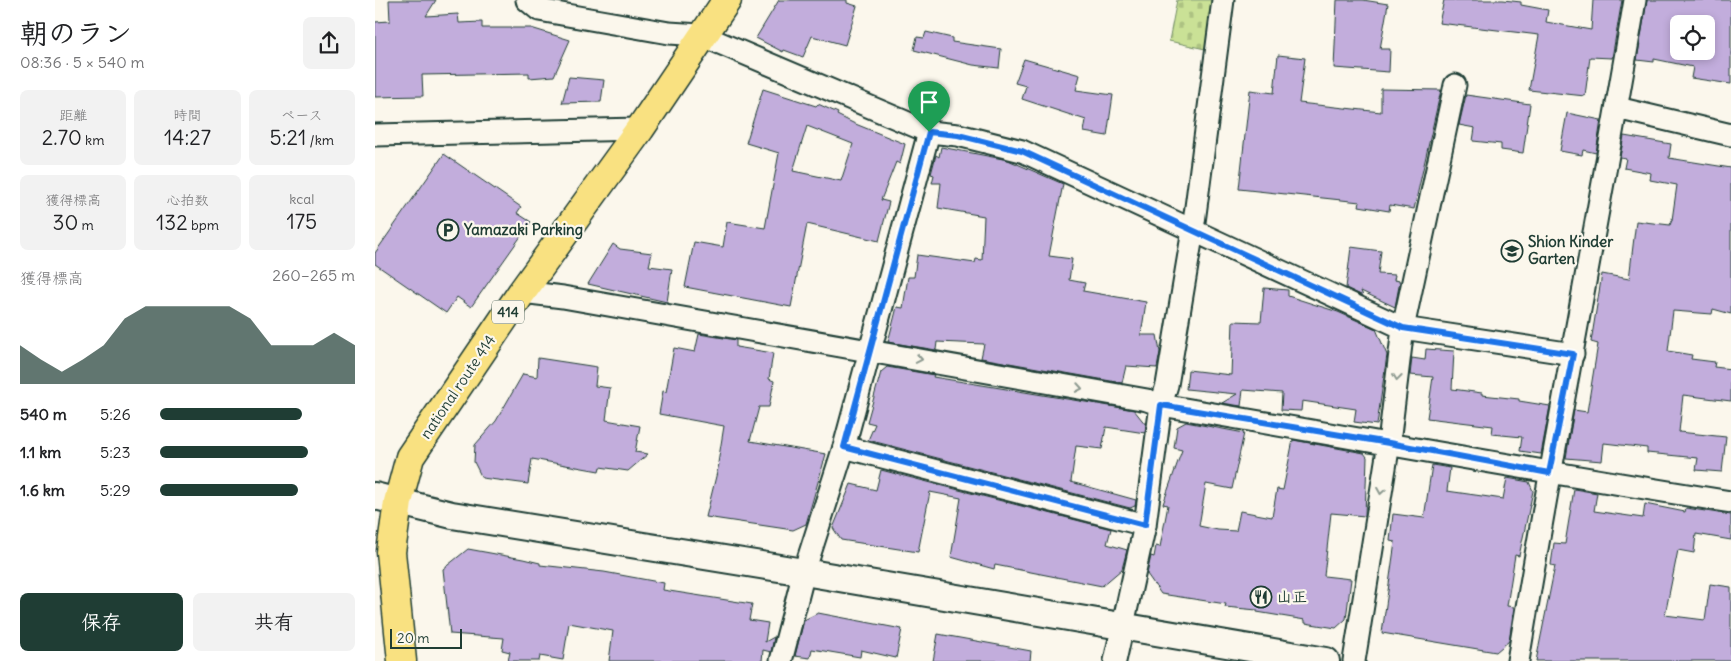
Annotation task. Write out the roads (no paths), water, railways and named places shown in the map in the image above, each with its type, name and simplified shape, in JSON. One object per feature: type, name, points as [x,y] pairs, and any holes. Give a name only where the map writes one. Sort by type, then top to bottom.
[{"type":"highway","name":"national route 414","points":[[402,661],[387,499],[410,457],[522,292],[640,129],[701,35],[727,0]]},
{"type":"street","points":[[527,0],[539,10],[669,33],[701,35],[929,132],[958,135],[1022,151],[1403,328],[1573,354]]},
{"type":"street","points":[[1115,661],[1145,525],[1161,405],[1167,385],[1193,230],[1223,0]]},
{"type":"street","points":[[1518,661],[1549,473],[1573,354],[1635,0]]},
{"type":"street","points":[[1355,661],[1389,443],[1403,328],[1455,85]]},
{"type":"street","points":[[1617,108],[1731,135]]},
{"type":"street","points":[[375,135],[640,129]]},
{"type":"street","points":[[781,661],[804,572],[844,447],[929,132]]},
{"type":"street","points":[[522,292],[563,297],[871,350],[1147,400],[1161,405],[1389,443],[1549,473],[1731,502]]},
{"type":"street","points":[[844,447],[1145,525]]},
{"type":"street","points":[[387,499],[452,515],[1122,625],[1326,661]]},
{"type":"place","name":"Yamazaki Parking","points":[[448,230]]},
{"type":"place","name":"Shion Kinder Garten","points":[[1512,251]]},
{"type":"place","name":"山正","points":[[1261,597]]}]
